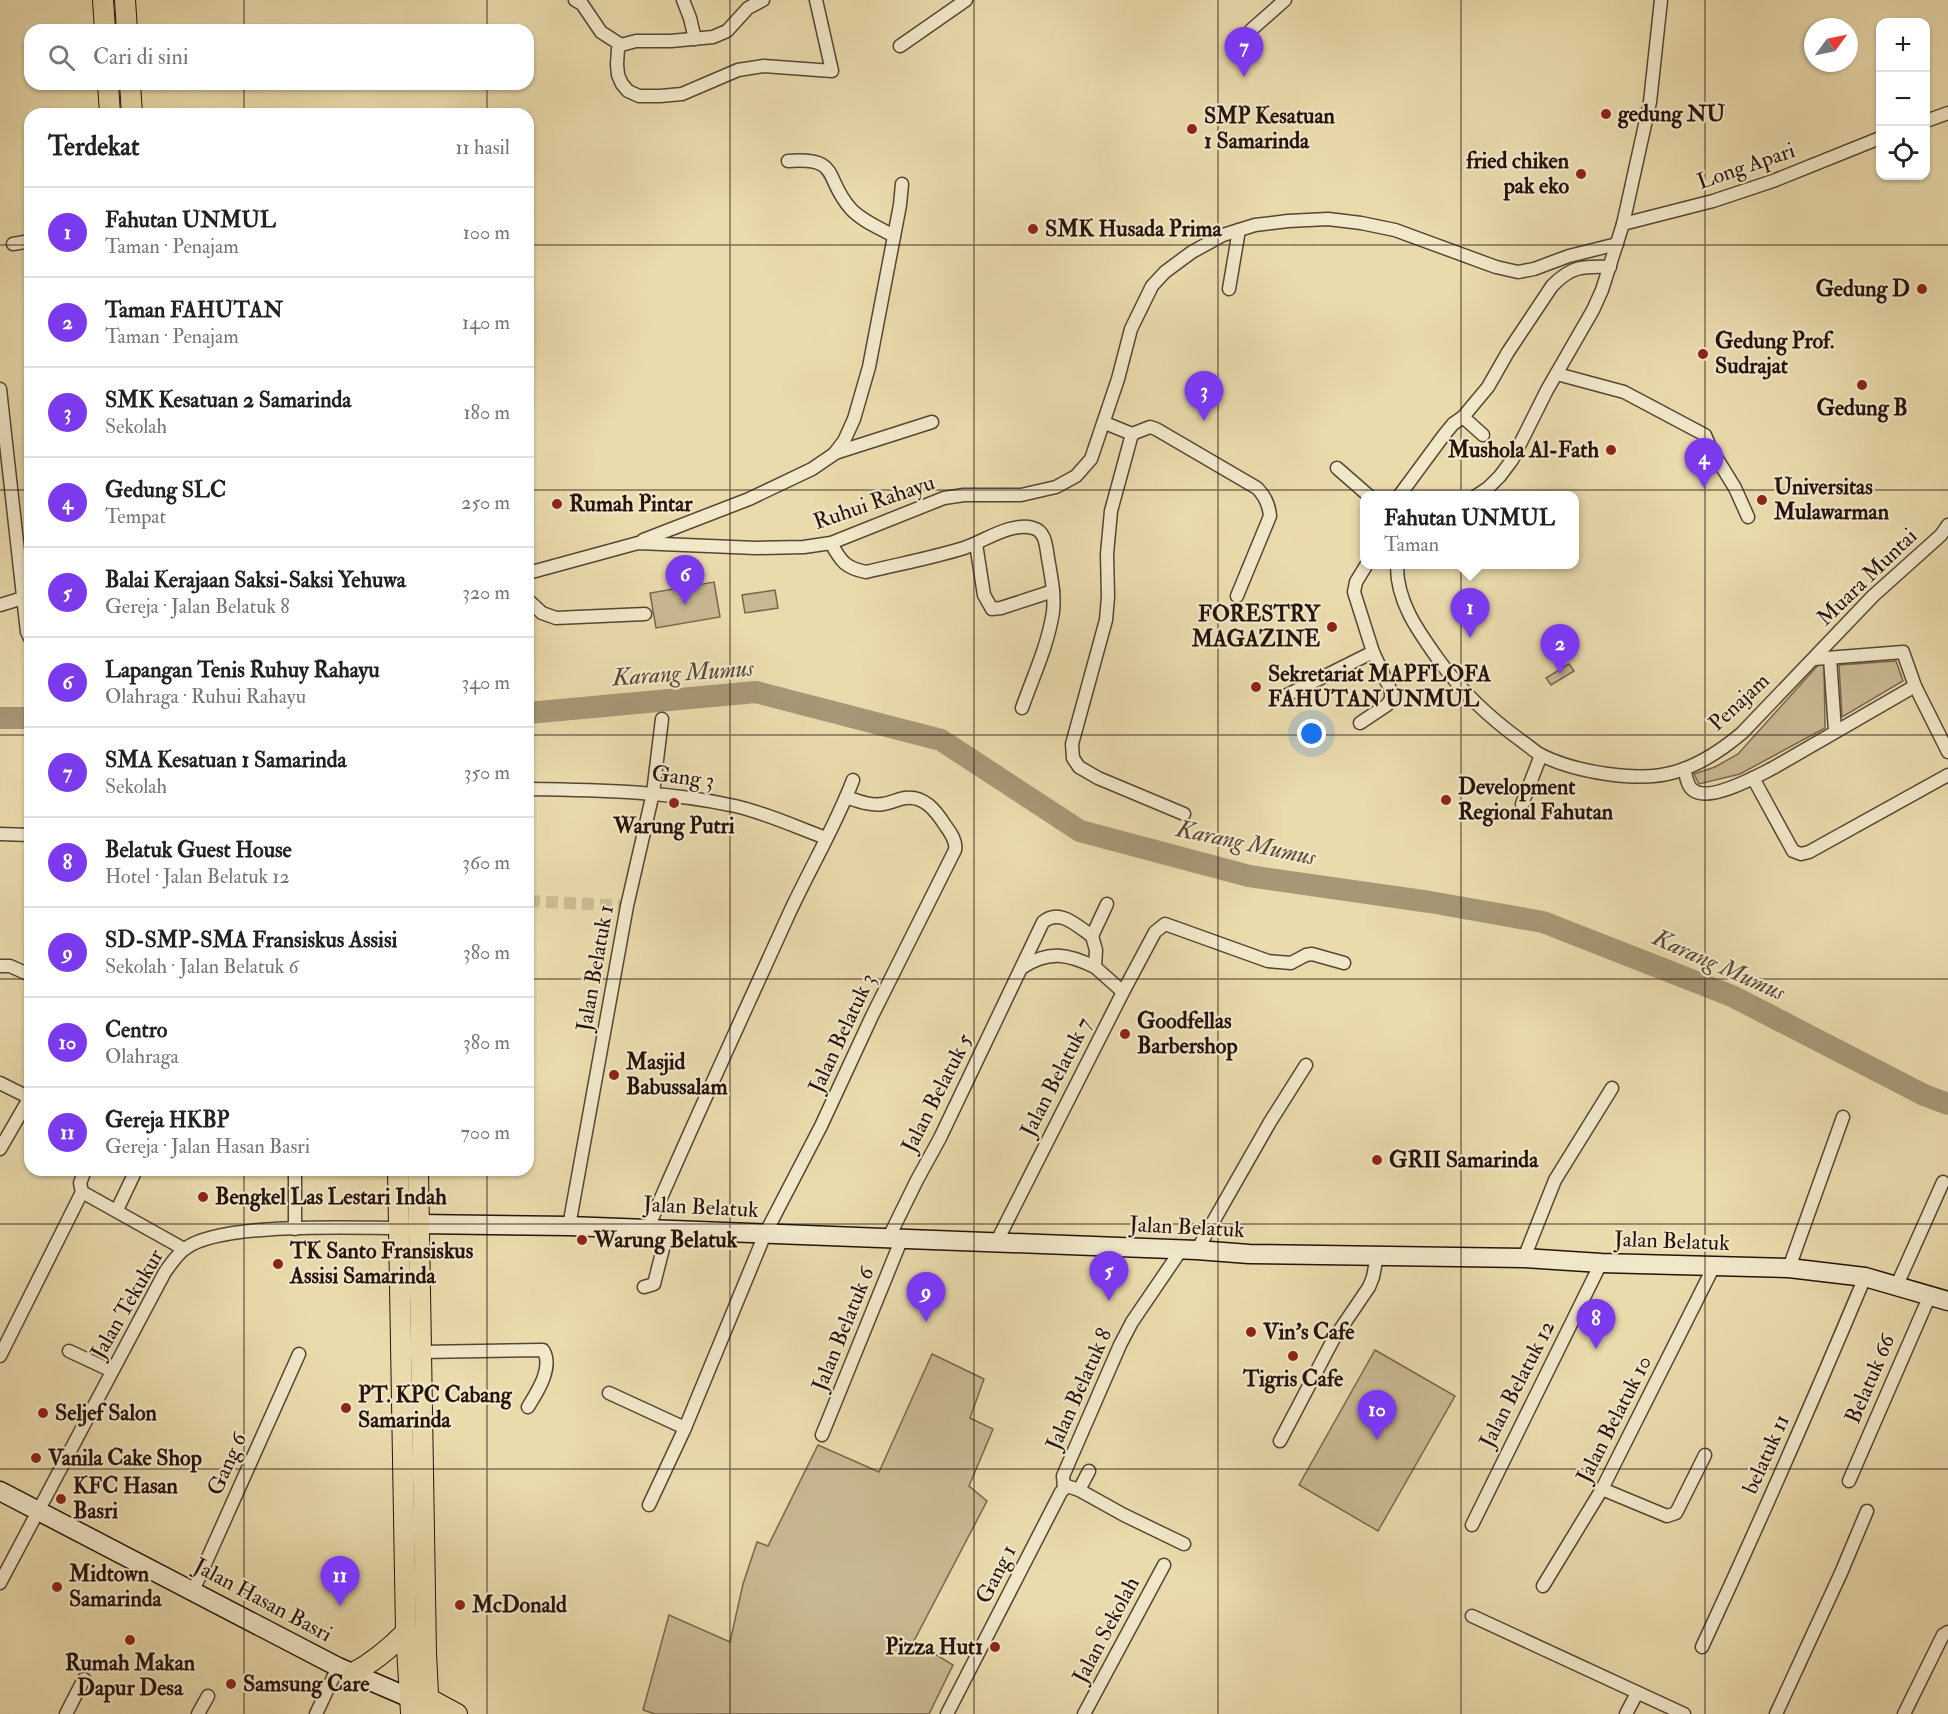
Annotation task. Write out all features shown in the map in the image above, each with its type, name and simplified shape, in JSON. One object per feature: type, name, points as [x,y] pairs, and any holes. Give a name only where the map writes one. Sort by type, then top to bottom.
[{"type":"main road","points":[[103,0],[105,24]]},
{"type":"main road","points":[[125,0],[127,24]]},
{"type":"main road","points":[[108,90],[110,108]]},
{"type":"main road","points":[[130,90],[132,108]]},
{"type":"main road","points":[[398,1176],[399,1228],[411,1352],[426,1653],[416,1706]]},
{"type":"main road","points":[[416,1706],[406,1632],[411,1352],[419,1224],[418,1176]]},
{"type":"main road","points":[[346,1670],[376,1661],[406,1632]]},
{"type":"main road","points":[[416,1706],[457,1714]]},
{"type":"street","points":[[575,0],[582,4],[601,32],[621,45]]},
{"type":"street","points":[[683,0],[695,39]]},
{"type":"street","points":[[764,0],[748,8],[727,31],[713,37],[636,41],[621,45],[618,50],[618,75],[622,84],[628,91],[639,96],[682,94],[738,70],[764,66],[832,71],[816,0]]},
{"type":"street","points":[[900,46],[966,0]]},
{"type":"street","points":[[1251,30],[1285,0]]},
{"type":"street","points":[[1482,491],[1494,482],[1512,460],[1547,390],[1593,310],[1610,267],[1623,224],[1650,102],[1661,0]]},
{"type":"street","points":[[1930,120],[1948,113]]},
{"type":"street","name":"Long Apari","points":[[1623,224],[1713,201],[1773,181],[1876,140]]},
{"type":"street","points":[[788,161],[817,161],[827,168],[840,194],[852,210],[894,236]]},
{"type":"street","points":[[638,543],[749,499],[812,470],[834,454],[844,441],[854,419],[869,367],[902,184]]},
{"type":"street","name":"Ruhui Rahayu","points":[[534,571],[638,543],[756,548],[804,547],[831,543],[944,498],[964,495],[1021,495],[1056,487],[1076,476],[1091,459],[1105,423],[1131,328],[1152,286],[1165,272],[1192,252],[1224,235],[1255,225],[1328,219],[1361,223],[1395,230],[1496,267],[1518,272],[1617,244]]},
{"type":"street","points":[[1229,289],[1239,230]]},
{"type":"street","points":[[13,243],[24,242]]},
{"type":"street","points":[[1402,491],[1453,424],[1463,417],[1488,387],[1508,352],[1560,277],[1586,266],[1610,267]]},
{"type":"street","points":[[1557,374],[1624,392],[1705,435],[1735,488],[1748,517]]},
{"type":"street","points":[[0,388],[24,606]]},
{"type":"street","points":[[1463,417],[1483,435]]},
{"type":"street","points":[[834,454],[932,422]]},
{"type":"street","points":[[1105,423],[1132,434],[1150,427],[1156,429],[1257,488],[1263,495],[1270,516],[1237,596]]},
{"type":"street","points":[[1132,434],[1111,511],[1107,554],[1106,621],[1072,744],[1073,758],[1079,767],[1098,778],[1184,814]]},
{"type":"street","points":[[1338,468],[1364,491]]},
{"type":"street","name":"Muara Muntai","points":[[1814,659],[1873,596],[1941,535],[1948,525]]},
{"type":"street","points":[[831,543],[840,559],[851,569],[866,572],[976,544],[1022,527],[1034,528],[1041,532],[1046,542],[1053,591],[1053,612],[1045,646],[1022,708]]},
{"type":"street","points":[[976,544],[984,595],[992,609],[1053,591]]},
{"type":"street","points":[[1360,723],[1387,705],[1391,699],[1390,691],[1372,652],[1354,592],[1356,582],[1364,569]]},
{"type":"street","name":"Penajam","points":[[1397,569],[1399,589],[1404,605],[1421,635],[1446,670],[1472,698],[1509,732],[1541,755],[1591,772],[1630,776],[1672,773],[1684,769],[1728,745],[1814,659]]},
{"type":"street","points":[[0,605],[23,598]]},
{"type":"street","points":[[534,606],[542,613],[556,618],[645,614]]},
{"type":"street","points":[[1279,699],[1372,652]]},
{"type":"street","points":[[1814,659],[1903,652],[1915,686],[1948,752]]},
{"type":"street","points":[[1830,658],[1835,732]]},
{"type":"street","points":[[1684,769],[1690,787],[1702,794],[1722,790],[1753,778],[1915,686]]},
{"type":"street","name":"Jalan Belatuk 1","points":[[569,1226],[627,906],[653,793],[662,719]]},
{"type":"street","points":[[1522,804],[1541,755]]},
{"type":"street","points":[[1753,778],[1793,851],[1801,854],[1809,852],[1948,775]]},
{"type":"street","points":[[648,1228],[690,1130],[853,780]]},
{"type":"street","name":"Gang 3","points":[[534,789],[653,793],[736,806],[826,838]]},
{"type":"street","name":"Jalan Belatuk 3","points":[[649,1505],[685,1428],[765,1234],[821,1126],[872,1016],[955,850],[955,840],[932,806],[926,803],[904,798],[881,805],[846,797]]},
{"type":"street","points":[[0,834],[24,835]]},
{"type":"street","points":[[1095,967],[1096,950],[1092,936],[1107,904]]},
{"type":"street","name":"Jalan Belatuk 5","points":[[896,1238],[917,1180],[940,1138],[1043,922],[1049,917],[1063,918],[1092,936]]},
{"type":"street","name":"Jalan Belatuk 7","points":[[996,1243],[1155,932],[1165,924],[1268,961],[1291,963],[1312,954],[1344,963]]},
{"type":"street","points":[[1022,968],[1042,957],[1068,956],[1095,967],[1123,992]]},
{"type":"street","points":[[0,966],[10,966],[24,972]]},
{"type":"street","name":"Jalan Belatuk 8","points":[[1064,1488],[1063,1476],[1112,1359],[1132,1322],[1189,1250],[1306,1065]]},
{"type":"street","points":[[0,1083],[24,1095]]},
{"type":"street","points":[[1524,1258],[1555,1180],[1611,1088]]},
{"type":"street","points":[[0,1149],[24,1108]]},
{"type":"street","points":[[1789,1268],[1843,1117]]},
{"type":"street","points":[[0,1356],[82,1192],[80,1181],[82,1176]]},
{"type":"street","points":[[117,1210],[133,1176]]},
{"type":"street","points":[[295,1176],[295,1229]]},
{"type":"street","points":[[1897,1285],[1944,1182]]},
{"type":"street","points":[[82,1192],[184,1249]]},
{"type":"street","name":"Jalan Belatuk","points":[[419,1224],[648,1228],[1250,1254],[1524,1258],[1601,1263],[1789,1268],[1865,1277],[1948,1301]]},
{"type":"street","name":"Jalan Tekukur","points":[[0,1583],[165,1272],[184,1249],[215,1235],[295,1229],[399,1228]]},
{"type":"street","points":[[644,1287],[654,1284],[669,1229]]},
{"type":"street","name":"Jalan Belatuk 6","points":[[822,1435],[896,1238]]},
{"type":"street","points":[[1280,1441],[1333,1340],[1369,1287],[1377,1256]]},
{"type":"street","name":"Jalan Belatuk 12","points":[[1472,1525],[1601,1263]]},
{"type":"street","name":"Jalan Belatuk 10","points":[[1543,1586],[1602,1489],[1714,1266]]},
{"type":"street","name":"belatuk 11","points":[[1702,1647],[1732,1584],[1865,1277]]},
{"type":"street","name":"Belatuk 66","points":[[1849,1480],[1930,1295]]},
{"type":"street","points":[[411,1352],[543,1350],[546,1356],[543,1379],[528,1407]]},
{"type":"street","points":[[69,1351],[112,1371]]},
{"type":"street","name":"Gang 6","points":[[193,1591],[299,1354]]},
{"type":"street","points":[[609,1393],[685,1428]]},
{"type":"street","points":[[1602,1489],[1667,1516],[1676,1513],[1705,1455]]},
{"type":"street","points":[[1079,1490],[1089,1471]]},
{"type":"street","points":[[1064,1488],[1069,1486],[1079,1490],[1124,1515],[1185,1544]]},
{"type":"street","name":"Gang 1","points":[[947,1714],[1064,1488]]},
{"type":"street","name":"Jalan Hasan Basri","points":[[0,1491],[416,1706]]},
{"type":"street","points":[[1776,1714],[1841,1573],[1867,1510]]},
{"type":"street","name":"Jalan Sekolah","points":[[1084,1714],[1164,1565]]},
{"type":"street","points":[[1472,1616],[1684,1714]]},
{"type":"street","points":[[1904,1714],[1943,1635],[1948,1632]]},
{"type":"street","points":[[316,1714],[346,1670]]},
{"type":"street","points":[[66,1714],[84,1679]]},
{"type":"street","points":[[1626,1714],[1636,1693]]},
{"type":"street","points":[[198,1714],[208,1696]]},
{"type":"shaded area","points":[[714,582],[720,617],[656,628],[650,593]]},
{"type":"shaded area","points":[[775,590],[778,608],[745,613],[742,595]]},
{"type":"shaded area","points":[[1896,661],[1903,681],[1842,717],[1839,665]]},
{"type":"shaded area","points":[[1569,664],[1574,671],[1551,685],[1546,678]]},
{"type":"shaded area","points":[[1819,664],[1824,665],[1825,728],[1740,774],[1699,784],[1694,774],[1715,767],[1738,754]]},
{"type":"shaded area","points":[[1375,1350],[1455,1396],[1378,1531],[1299,1485]]},
{"type":"shaded area","points":[[932,1354],[984,1379],[970,1418],[993,1429],[969,1486],[987,1501],[914,1641],[953,1665],[929,1714],[655,1714],[643,1710],[669,1615],[730,1642],[743,1584],[757,1542],[768,1546],[818,1445],[879,1472]]},
{"type":"waterway","name":"Karang Mumus","points":[[534,712],[756,692],[941,740],[1080,831],[1249,876],[1430,902],[1543,922],[1732,996],[1924,1095],[1948,1104]]},
{"type":"waterway","name":"Karang Mumus","points":[[0,718],[24,718]]},
{"type":"tunnel","points":[[534,901],[627,906]]},
{"type":"place","name":"SMA Kesatuan 1 Samarinda","points":[[1244,77]]},
{"type":"place","name":"gedung NU","points":[[1606,114]]},
{"type":"place","name":"SMP Kesatuan 1 Samarinda","points":[[1192,129]]},
{"type":"place","name":"fried chiken pak eko","points":[[1581,174]]},
{"type":"place","name":"SMK Husada Prima","points":[[1033,229]]},
{"type":"place","name":"Gedung D","points":[[1922,289]]},
{"type":"place","name":"Gedung Prof. Sudrajat","points":[[1703,354]]},
{"type":"place","name":"Gedung B","points":[[1862,385]]},
{"type":"place","name":"SMK Kesatuan 2 Samarinda","points":[[1204,421]]},
{"type":"place","name":"Mushola Al-Fath","points":[[1611,450]]},
{"type":"place","name":"Gedung SLC","points":[[1704,488]]},
{"type":"place","name":"Universitas Mulawarman","points":[[1762,500]]},
{"type":"place","name":"Rumah Pintar","points":[[557,504]]},
{"type":"place","name":"Lapangan Tenis Ruhuy Rahayu","points":[[685,605]]},
{"type":"place","name":"FORESTRY MAGAZINE","points":[[1332,627]]},
{"type":"place","name":"Fahutan UNMUL","points":[[1470,638]]},
{"type":"place","name":"Taman FAHUTAN","points":[[1560,674]]},
{"type":"place","name":"Sekretariat MAPFLOFA FAHUTAN UNMUL","points":[[1256,687]]},
{"type":"place","name":"Development Regional Fahutan","points":[[1446,800]]},
{"type":"place","name":"Warung Putri","points":[[674,803]]},
{"type":"place","name":"Goodfellas Barbershop","points":[[1125,1034]]},
{"type":"place","name":"Masjid Babussalam","points":[[614,1075]]},
{"type":"place","name":"GRII Samarinda","points":[[1377,1160]]},
{"type":"place","name":"Bengkel Las Lestari Indah","points":[[203,1197]]},
{"type":"place","name":"Warung Belatuk","points":[[582,1240]]},
{"type":"place","name":"TK Santo Fransiskus Assisi Samarinda","points":[[278,1264]]},
{"type":"place","name":"Balai Kerajaan Saksi-Saksi Yehuwa","points":[[1109,1301]]},
{"type":"place","name":"SD-SMP-SMA Fransiskus Assisi","points":[[926,1322]]},
{"type":"place","name":"Vin's Cafe","points":[[1251,1332]]},
{"type":"place","name":"Belatuk Guest House","points":[[1596,1349]]},
{"type":"place","name":"Tigris Cafe","points":[[1293,1356]]},
{"type":"place","name":"PT. KPC Cabang Samarinda","points":[[346,1408]]},
{"type":"place","name":"Seljef Salon","points":[[43,1413]]},
{"type":"place","name":"Centro","points":[[1377,1440]]},
{"type":"place","name":"Vanila Cake Shop","points":[[36,1458]]},
{"type":"place","name":"KFC Hasan Basri","points":[[61,1499]]},
{"type":"place","name":"Midtown Samarinda","points":[[57,1587]]},
{"type":"place","name":"McDonald","points":[[460,1605]]},
{"type":"place","name":"Gereja HKBP","points":[[340,1606]]},
{"type":"place","name":"Rumah Makan Dapur Desa","points":[[130,1640]]},
{"type":"place","name":"Pizza Hut1","points":[[995,1647]]},
{"type":"place","name":"Samsung Care","points":[[231,1684]]}]
